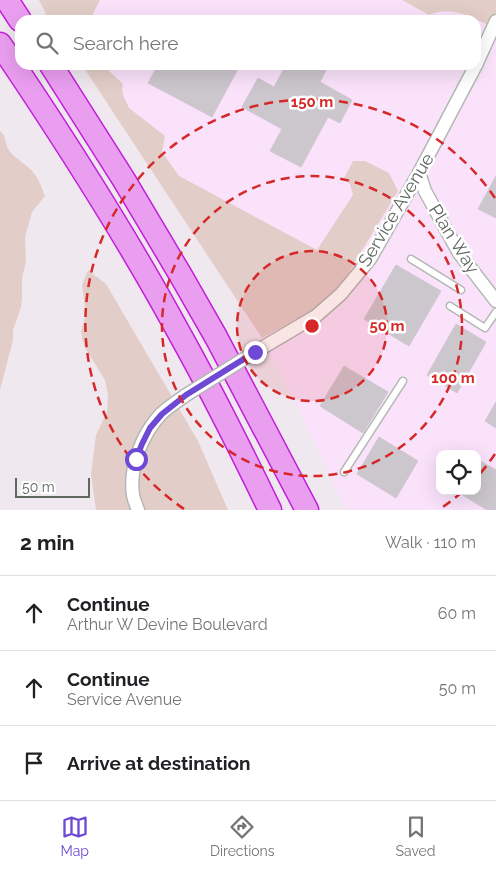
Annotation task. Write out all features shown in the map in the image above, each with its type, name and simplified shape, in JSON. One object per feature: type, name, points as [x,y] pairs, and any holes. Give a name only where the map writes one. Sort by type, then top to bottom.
[{"type":"highway","points":[[7,0],[17,15]]},
{"type":"highway","points":[[0,44],[15,67]]},
{"type":"highway","points":[[17,70],[85,173],[146,275],[204,377],[270,510]]},
{"type":"highway","points":[[54,70],[115,164],[180,274],[216,337],[307,510]]},
{"type":"street","name":"Service Avenue","points":[[481,54],[496,21]]},
{"type":"street","name":"Service Avenue","points":[[138,510],[133,495],[133,476],[136,459],[150,428],[162,414],[186,395],[316,316],[341,294],[370,259],[419,173],[473,70]]},
{"type":"street","name":"Plan Way","points":[[419,173],[425,191],[459,253],[496,301]]},
{"type":"lane","points":[[411,259],[460,290]]},
{"type":"lane","points":[[450,306],[486,328],[496,312]]},
{"type":"lane","points":[[344,472],[403,381]]},
{"type":"shaded area","points":[[39,0],[100,0],[92,15],[46,15]]},
{"type":"shaded area","points":[[96,0],[496,0],[496,510],[346,510],[285,381],[112,93],[105,70],[481,70],[481,15],[89,15]]},
{"type":"shaded area","points":[[402,0],[496,0],[496,13],[492,27],[481,22],[481,15],[465,15],[445,11],[429,15]]},
{"type":"shaded area","points":[[85,70],[109,70],[123,84],[123,95],[129,108],[165,136],[162,152],[179,176],[317,250],[353,195],[350,184],[344,178],[353,161],[365,161],[389,173],[398,191],[337,292],[315,309],[262,338]]},
{"type":"shaded area","points":[[0,131],[10,152],[35,174],[45,196],[32,212],[25,237],[26,261],[22,278],[21,307],[13,330],[13,340],[0,390]]},
{"type":"shaded area","points":[[88,270],[106,284],[198,441],[228,510],[96,510],[91,474],[96,435],[107,412],[108,396],[105,380],[84,346],[81,332],[86,314],[82,285]]},
{"type":"building","points":[[155,70],[237,70],[212,117],[148,83]]},
{"type":"building","points":[[283,70],[326,70],[320,82],[352,100],[340,123],[328,117],[301,167],[270,151],[282,129],[242,107],[258,78],[274,87]]},
{"type":"building","points":[[496,176],[496,218],[478,209]]},
{"type":"building","points":[[396,265],[441,291],[409,346],[364,319]]},
{"type":"building","points":[[456,324],[486,342],[457,393],[427,375]]},
{"type":"building","points":[[344,366],[388,392],[363,433],[320,406]]},
{"type":"building","points":[[496,402],[496,428],[485,421]]},
{"type":"building","points":[[379,437],[418,461],[396,498],[357,474]]},
{"type":"building","points":[[481,461],[496,470],[496,510],[487,510],[463,495],[481,495]]},
{"type":"route","points":[[136,459],[150,428],[162,414],[186,395],[255,352]]}]
